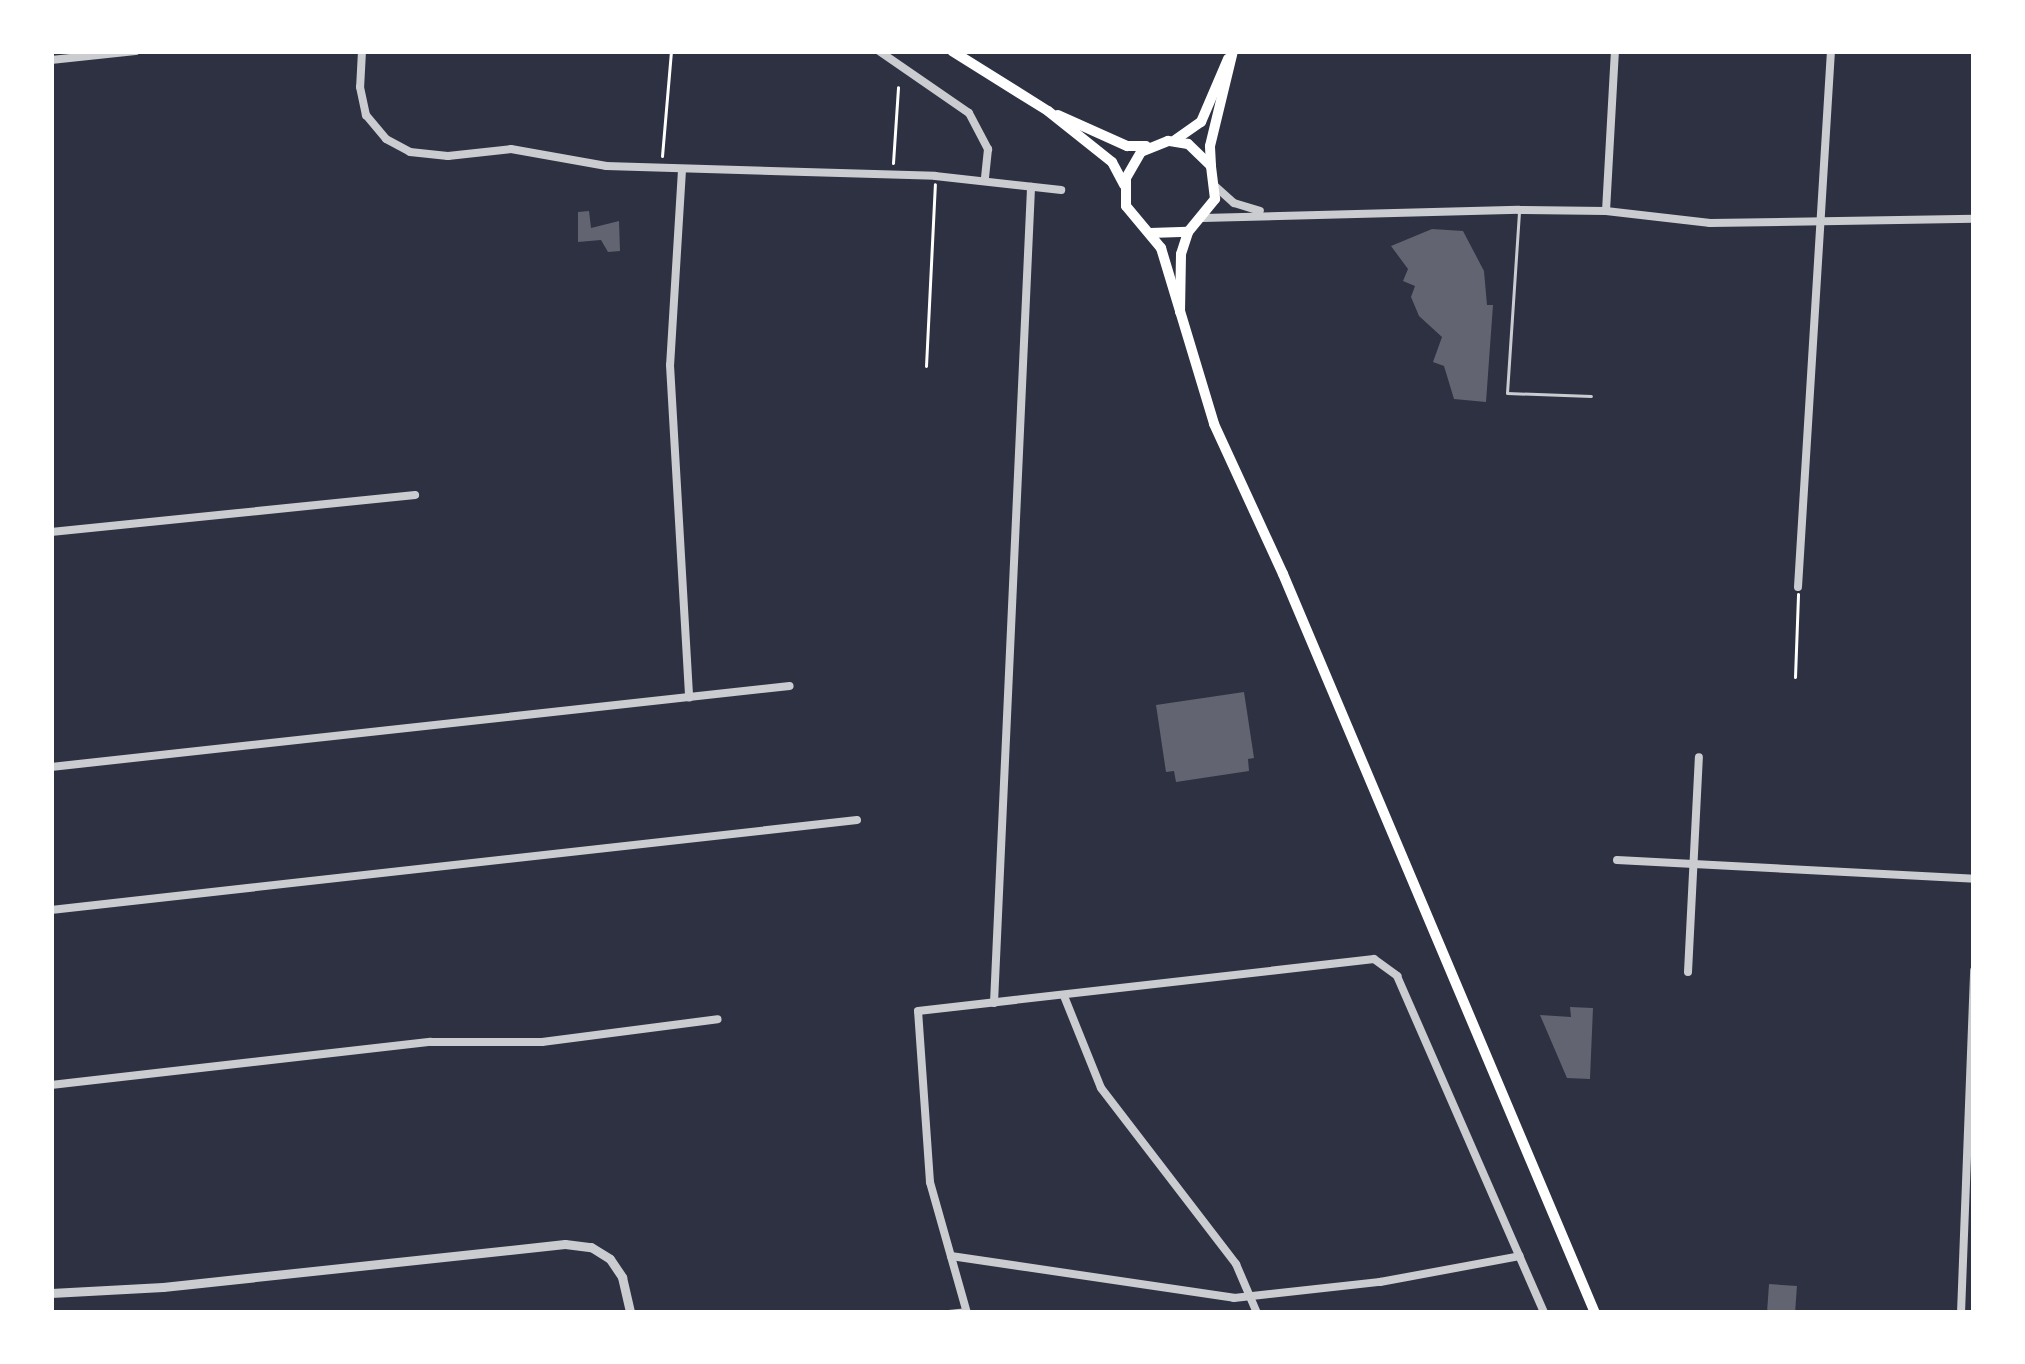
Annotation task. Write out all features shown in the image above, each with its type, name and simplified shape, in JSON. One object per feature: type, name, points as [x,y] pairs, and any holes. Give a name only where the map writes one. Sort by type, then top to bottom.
[{"type":"main road","points":[[952,51],[1048,110],[1127,146],[1175,140],[1201,122],[1232,51]]},
{"type":"main road","points":[[1180,315],[1181,254],[1188,232],[1203,218],[1216,188],[1210,146],[1232,51]]},
{"type":"main road","points":[[1048,110],[1112,162],[1132,218],[1161,248],[1214,424],[1283,574],[1594,1313]]},
{"type":"main road","points":[[1175,140],[1198,149],[1211,166]]},
{"type":"main road","points":[[1124,189],[1133,160],[1150,146]]},
{"type":"main road","points":[[1150,233],[1188,232]]},
{"type":"street","points":[[51,60],[136,51]]},
{"type":"street","points":[[362,51],[360,87],[366,115],[379,134],[402,149],[448,156],[511,149],[661,170],[935,176],[1061,190]]},
{"type":"street","points":[[879,51],[968,113],[988,149],[985,179]]},
{"type":"street","points":[[1606,211],[1615,51]]},
{"type":"street","points":[[1798,587],[1832,51]]},
{"type":"street","points":[[682,170],[670,364],[689,697]]},
{"type":"street","points":[[994,1004],[1031,188]]},
{"type":"street","points":[[1216,188],[1234,203],[1267,214]]},
{"type":"street","points":[[1203,218],[1519,210],[1606,211],[1710,223],[1974,219]]},
{"type":"street","points":[[51,532],[415,495]]},
{"type":"street","points":[[51,767],[790,686]]},
{"type":"street","points":[[1688,972],[1699,757]]},
{"type":"street","points":[[51,910],[857,820]]},
{"type":"street","points":[[1617,860],[1974,879]]},
{"type":"street","points":[[967,1311],[930,1182],[918,1011],[1367,959],[1384,963],[1397,976],[1544,1313]]},
{"type":"street","points":[[1961,1313],[1974,970]]},
{"type":"street","points":[[1064,996],[1101,1088],[1236,1264],[1257,1313]]},
{"type":"street","points":[[51,1085],[431,1042],[542,1042],[718,1018]]},
{"type":"street","points":[[51,1293],[163,1288],[566,1244],[591,1247],[610,1259],[622,1277],[630,1313]]},
{"type":"street","points":[[951,1256],[1234,1298],[1380,1282],[1520,1256]]},
{"type":"lane","points":[[1519,210],[1507,393],[1592,396]]},
{"type":"lane","points":[[929,1313],[967,1311]]},
{"type":"path","points":[[661,170],[671,51]]},
{"type":"path","points":[[892,176],[898,87]]},
{"type":"path","points":[[926,366],[935,176]]},
{"type":"path","points":[[1795,676],[1798,587]]},
{"type":"building","points":[[589,211],[591,228],[619,221],[620,251],[608,252],[601,240],[578,242],[578,212]]},
{"type":"building","points":[[1432,229],[1463,231],[1484,271],[1487,305],[1493,305],[1486,402],[1454,399],[1444,366],[1433,362],[1442,337],[1419,316],[1411,297],[1415,286],[1403,281],[1408,269],[1391,246]]},
{"type":"building","points":[[1244,692],[1254,758],[1248,759],[1249,771],[1176,782],[1174,771],[1166,772],[1156,705]]},
{"type":"building","points":[[1570,1007],[1593,1008],[1590,1079],[1567,1078],[1540,1015],[1571,1017]]},
{"type":"building","points":[[1769,1284],[1797,1286],[1795,1313],[1767,1313]]}]
